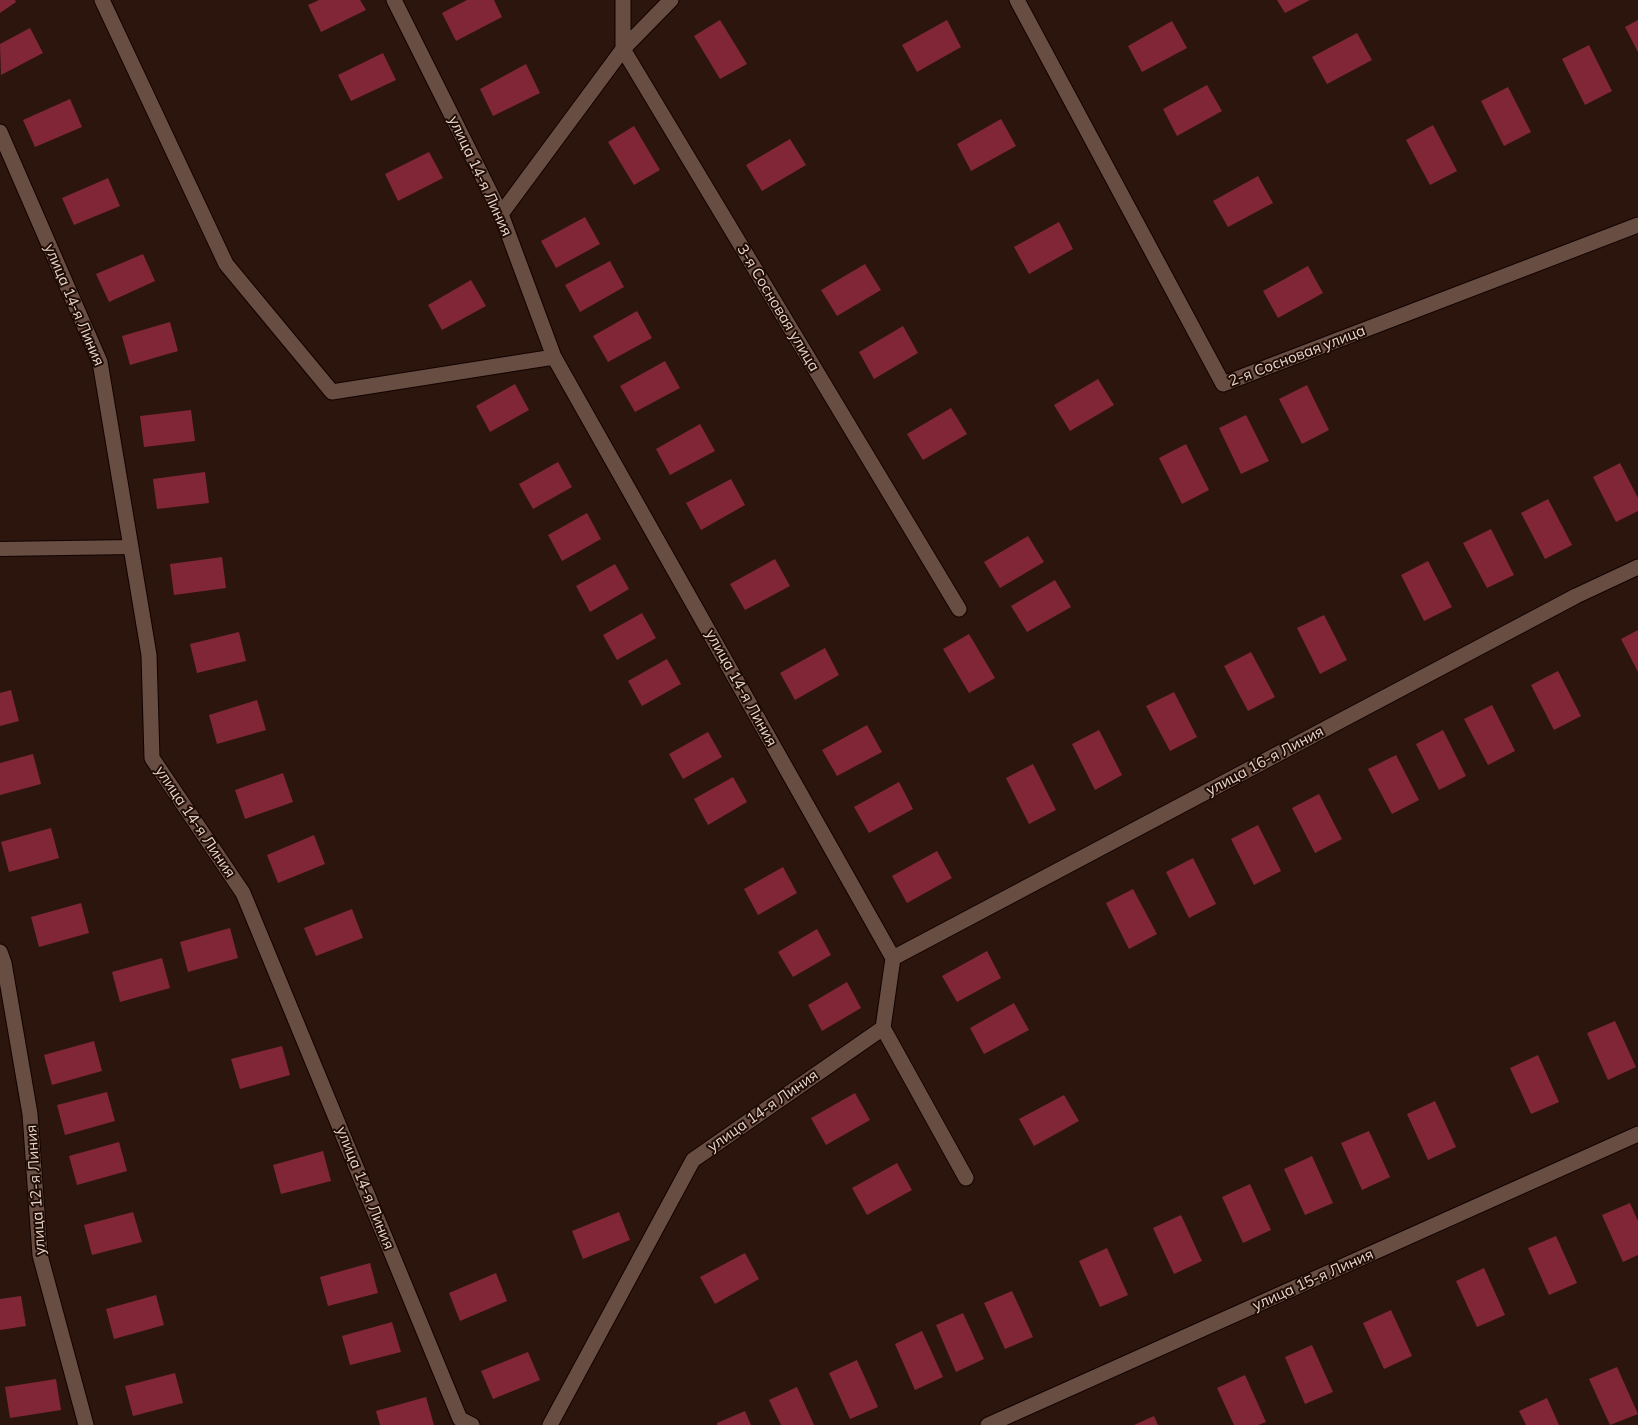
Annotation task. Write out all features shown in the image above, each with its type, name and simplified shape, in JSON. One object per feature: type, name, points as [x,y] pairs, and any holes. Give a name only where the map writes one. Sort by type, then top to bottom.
[{"type":"street","name":"улица 14-я Линия","points":[[394,0],[501,214],[554,357],[893,958]]},
{"type":"street","name":"3-я Сосновая улица","points":[[622,0],[623,49],[959,609]]},
{"type":"street","points":[[501,214],[623,49],[671,0]]},
{"type":"street","name":"2-я Сосновая улица","points":[[1017,0],[1223,384],[1638,225]]},
{"type":"street","points":[[102,1],[226,264],[332,392],[554,357]]},
{"type":"street","name":"улица 14-я Линия","points":[[0,132],[100,362],[149,656],[152,758],[243,893],[460,1419],[472,1425]]},
{"type":"street","name":"улица 16-я Линия","points":[[893,958],[1576,596],[1638,567]]},
{"type":"street","name":"улица 12-я Линия","points":[[0,952],[4,963],[30,1114],[40,1255],[86,1425]]},
{"type":"street","points":[[893,958],[883,1028],[966,1178]]},
{"type":"street","name":"улица 14-я Линия","points":[[550,1425],[693,1160],[883,1028]]},
{"type":"street","name":"улица 15-я Линия","points":[[988,1425],[1638,1134]]},
{"type":"lane","points":[[0,549],[131,547]]},
{"type":"building","points":[[0,0],[15,0],[16,2],[0,13]]},
{"type":"building","points":[[319,0],[360,0],[366,10],[321,32],[308,5]]},
{"type":"building","points":[[467,0],[494,0],[502,17],[456,41],[442,13]]},
{"type":"building","points":[[1277,0],[1310,0],[1285,13]]},
{"type":"building","points":[[720,20],[747,64],[720,79],[694,36]]},
{"type":"building","points":[[947,20],[961,47],[917,72],[902,45]]},
{"type":"building","points":[[1638,20],[1638,52],[1625,27]]},
{"type":"building","points":[[1172,21],[1187,48],[1142,72],[1128,46]]},
{"type":"building","points":[[30,28],[43,53],[1,75],[0,44]]},
{"type":"building","points":[[1357,33],[1372,60],[1327,84],[1312,57]]},
{"type":"building","points":[[1589,45],[1612,91],[1585,105],[1562,59]]},
{"type":"building","points":[[383,53],[396,80],[351,101],[338,75]]},
{"type":"building","points":[[526,64],[540,93],[493,116],[480,89]]},
{"type":"building","points":[[1207,85],[1222,111],[1177,136],[1163,109]]},
{"type":"building","points":[[1508,87],[1531,132],[1504,146],[1481,101]]},
{"type":"building","points":[[70,99],[82,127],[35,147],[23,120]]},
{"type":"building","points":[[1001,119],[1016,146],[971,171],[957,144]]},
{"type":"building","points":[[1433,125],[1457,171],[1430,185],[1406,140]]},
{"type":"building","points":[[634,126],[660,170],[634,185],[608,142]]},
{"type":"building","points":[[790,139],[806,165],[762,191],[746,165]]},
{"type":"building","points":[[429,152],[443,178],[398,201],[385,174]]},
{"type":"building","points":[[1258,176],[1273,203],[1228,227],[1213,201]]},
{"type":"building","points":[[108,178],[120,206],[74,225],[62,198]]},
{"type":"building","points":[[585,217],[600,244],[556,268],[541,241]]},
{"type":"building","points":[[1059,222],[1073,249],[1029,274],[1014,247]]},
{"type":"building","points":[[143,254],[155,281],[109,302],[96,274]]},
{"type":"building","points":[[610,261],[624,287],[580,312],[565,285]]},
{"type":"building","points":[[865,264],[881,290],[837,316],[821,290]]},
{"type":"building","points":[[1308,266],[1323,293],[1278,318],[1263,291]]},
{"type":"building","points":[[471,280],[486,306],[442,330],[428,305]]},
{"type":"building","points":[[637,311],[652,338],[608,362],[593,336]]},
{"type":"building","points":[[170,322],[178,351],[130,365],[122,336]]},
{"type":"building","points":[[903,326],[918,353],[874,379],[859,352]]},
{"type":"building","points":[[665,361],[680,388],[635,412],[620,386]]},
{"type":"building","points":[[1098,379],[1114,405],[1070,431],[1054,405]]},
{"type":"building","points":[[515,384],[529,410],[490,432],[476,406]]},
{"type":"building","points":[[1307,385],[1329,430],[1302,444],[1279,399]]},
{"type":"building","points":[[951,408],[967,434],[923,460],[907,434]]},
{"type":"building","points":[[191,410],[195,441],[144,447],[140,416]]},
{"type":"building","points":[[1246,415],[1269,461],[1241,474],[1219,428]]},
{"type":"building","points":[[700,424],[715,451],[670,475],[656,449]]},
{"type":"building","points":[[1186,444],[1209,490],[1182,504],[1159,458]]},
{"type":"building","points":[[558,462],[572,487],[533,509],[519,484]]},
{"type":"building","points":[[1620,463],[1638,498],[1638,511],[1616,522],[1593,477]]},
{"type":"building","points":[[205,472],[209,503],[157,509],[153,479]]},
{"type":"building","points":[[731,479],[745,505],[701,530],[686,503]]},
{"type":"building","points":[[1548,499],[1572,545],[1545,559],[1521,513]]},
{"type":"building","points":[[587,513],[601,539],[562,561],[548,535]]},
{"type":"building","points":[[1491,529],[1514,575],[1487,588],[1463,543]]},
{"type":"building","points":[[1028,536],[1044,562],[1000,588],[984,562]]},
{"type":"building","points":[[222,557],[226,588],[174,595],[170,564]]},
{"type":"building","points":[[775,559],[790,586],[745,610],[730,584]]},
{"type":"building","points":[[1428,561],[1452,607],[1424,621],[1401,575]]},
{"type":"building","points":[[615,564],[629,589],[590,612],[576,586]]},
{"type":"building","points":[[1055,580],[1071,607],[1027,632],[1011,606]]},
{"type":"building","points":[[642,613],[656,638],[617,660],[603,635]]},
{"type":"building","points":[[1324,615],[1347,660],[1320,674],[1297,628]]},
{"type":"building","points":[[1638,630],[1638,672],[1621,639]]},
{"type":"building","points":[[239,632],[246,661],[197,673],[190,644]]},
{"type":"building","points":[[969,634],[995,678],[969,693],[943,649]]},
{"type":"building","points":[[825,648],[839,675],[795,700],[780,673]]},
{"type":"building","points":[[1251,652],[1275,697],[1248,711],[1224,666]]},
{"type":"building","points":[[667,659],[681,684],[642,706],[628,681]]},
{"type":"building","points":[[1558,671],[1581,716],[1554,730],[1531,685]]},
{"type":"building","points":[[11,690],[19,721],[0,726],[0,693]]},
{"type":"building","points":[[1174,692],[1197,737],[1170,751],[1146,706]]},
{"type":"building","points":[[257,700],[266,730],[217,744],[209,715]]},
{"type":"building","points":[[1492,705],[1515,751],[1488,765],[1464,719]]},
{"type":"building","points":[[867,725],[882,752],[837,776],[822,750]]},
{"type":"building","points":[[1099,730],[1122,775],[1095,790],[1072,744]]},
{"type":"building","points":[[1443,730],[1466,776],[1439,790],[1416,744]]},
{"type":"building","points":[[708,732],[722,757],[683,779],[669,754]]},
{"type":"building","points":[[33,754],[41,784],[0,795],[0,763]]},
{"type":"building","points":[[1396,755],[1419,800],[1392,814],[1368,769]]},
{"type":"building","points":[[1033,764],[1056,810],[1029,824],[1006,778]]},
{"type":"building","points":[[283,773],[293,802],[245,819],[235,790]]},
{"type":"building","points":[[733,777],[747,802],[708,825],[694,799]]},
{"type":"building","points":[[899,782],[913,809],[869,833],[854,807]]},
{"type":"building","points":[[1319,794],[1342,839],[1315,853],[1292,808]]},
{"type":"building","points":[[1258,825],[1281,871],[1254,885],[1231,839]]},
{"type":"building","points":[[51,828],[59,858],[9,872],[1,842]]},
{"type":"building","points":[[314,835],[325,864],[278,883],[267,855]]},
{"type":"building","points":[[937,851],[952,878],[907,903],[892,876]]},
{"type":"building","points":[[1193,858],[1216,904],[1189,918],[1166,872]]},
{"type":"building","points":[[783,867],[797,893],[758,915],[744,889]]},
{"type":"building","points":[[1133,889],[1157,934],[1129,949],[1106,903]]},
{"type":"building","points":[[81,903],[89,933],[39,947],[31,917]]},
{"type":"building","points":[[352,909],[363,938],[316,956],[304,928]]},
{"type":"building","points":[[230,928],[238,958],[188,972],[180,942]]},
{"type":"building","points":[[817,929],[831,955],[793,977],[778,952]]},
{"type":"building","points":[[987,951],[1001,978],[957,1002],[942,976]]},
{"type":"building","points":[[162,958],[170,988],[120,1002],[112,972]]},
{"type":"building","points":[[847,982],[861,1008],[822,1031],[808,1005]]},
{"type":"building","points":[[1014,1003],[1029,1030],[984,1054],[970,1028]]},
{"type":"building","points":[[1615,1021],[1636,1067],[1608,1080],[1587,1033]]},
{"type":"building","points":[[94,1041],[102,1071],[52,1085],[44,1055]]},
{"type":"building","points":[[282,1046],[290,1075],[240,1089],[231,1059]]},
{"type":"building","points":[[1538,1055],[1559,1102],[1531,1114],[1510,1068]]},
{"type":"building","points":[[107,1092],[115,1121],[65,1135],[57,1105]]},
{"type":"building","points":[[855,1093],[870,1120],[826,1145],[811,1118]]},
{"type":"building","points":[[1064,1095],[1079,1121],[1034,1146],[1019,1119]]},
{"type":"building","points":[[1435,1101],[1456,1147],[1428,1160],[1407,1114]]},
{"type":"building","points":[[1369,1131],[1390,1177],[1362,1190],[1341,1143]]},
{"type":"building","points":[[119,1142],[127,1171],[77,1185],[69,1156]]},
{"type":"building","points":[[323,1151],[331,1181],[281,1194],[273,1165]]},
{"type":"building","points":[[1312,1156],[1333,1203],[1305,1215],[1284,1169]]},
{"type":"building","points":[[897,1163],[912,1190],[867,1215],[852,1188]]},
{"type":"building","points":[[1250,1184],[1271,1230],[1243,1243],[1222,1197]]},
{"type":"building","points":[[1630,1203],[1638,1221],[1638,1255],[1623,1262],[1602,1215]]},
{"type":"building","points":[[133,1212],[142,1242],[92,1255],[84,1225]]},
{"type":"building","points":[[619,1212],[630,1240],[583,1259],[572,1231]]},
{"type":"building","points":[[1181,1215],[1202,1261],[1174,1274],[1153,1228]]},
{"type":"building","points":[[1556,1236],[1577,1283],[1549,1295],[1528,1248]]},
{"type":"building","points":[[1107,1248],[1128,1295],[1100,1307],[1079,1261]]},
{"type":"building","points":[[745,1253],[759,1279],[715,1304],[700,1277]]},
{"type":"building","points":[[370,1263],[378,1293],[328,1306],[320,1277]]},
{"type":"building","points":[[1484,1268],[1505,1315],[1477,1327],[1456,1281]]},
{"type":"building","points":[[496,1273],[507,1301],[460,1321],[449,1293]]},
{"type":"building","points":[[1012,1291],[1033,1337],[1005,1349],[984,1303]]},
{"type":"building","points":[[156,1295],[164,1325],[114,1339],[106,1309]]},
{"type":"building","points":[[21,1296],[26,1326],[0,1330],[0,1299]]},
{"type":"building","points":[[1391,1310],[1412,1356],[1384,1369],[1363,1323]]},
{"type":"building","points":[[963,1313],[984,1359],[956,1372],[936,1325]]},
{"type":"building","points":[[392,1322],[401,1352],[350,1365],[342,1336]]},
{"type":"building","points":[[922,1331],[943,1377],[915,1390],[895,1344]]},
{"type":"building","points":[[1312,1345],[1333,1392],[1305,1404],[1285,1357]]},
{"type":"building","points":[[528,1352],[540,1380],[493,1399],[481,1371]]},
{"type":"building","points":[[857,1360],[878,1407],[850,1419],[829,1373]]},
{"type":"building","points":[[1617,1367],[1638,1414],[1610,1425],[1589,1379]]},
{"type":"building","points":[[175,1373],[183,1403],[133,1416],[125,1386]]},
{"type":"building","points":[[1245,1375],[1266,1422],[1258,1425],[1234,1425],[1217,1388]]},
{"type":"building","points":[[56,1379],[61,1410],[10,1418],[5,1387]]},
{"type":"building","points":[[797,1387],[814,1425],[781,1425],[769,1400]]},
{"type":"building","points":[[426,1397],[434,1425],[380,1425],[376,1411]]},
{"type":"building","points":[[1547,1398],[1559,1425],[1526,1425],[1519,1411]]},
{"type":"building","points":[[745,1411],[751,1425],[717,1425],[717,1423]]},
{"type":"building","points":[[1154,1416],[1158,1425],[1134,1425]]}]
